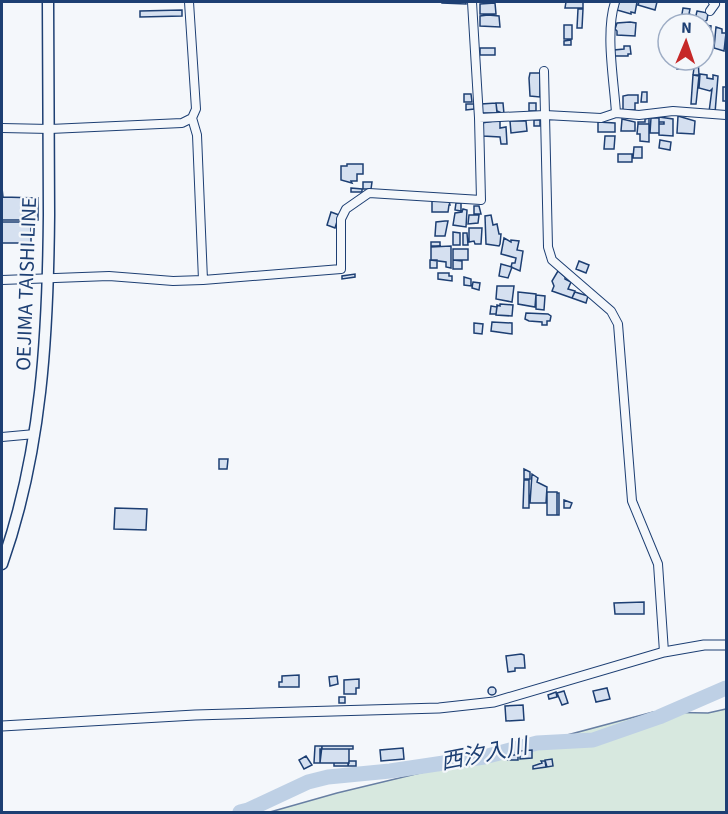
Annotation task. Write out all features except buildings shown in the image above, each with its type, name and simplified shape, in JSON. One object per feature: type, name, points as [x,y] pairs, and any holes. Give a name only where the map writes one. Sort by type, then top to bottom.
[{"type":"main road","name":"OEJIMA TAISHI LINE","points":[[2,564],[28,473],[43,378],[48,277],[50,129],[48,2]]},
{"type":"street","points":[[2,128],[50,129],[182,123],[192,118],[196,109],[189,2]]},
{"type":"street","points":[[2,280],[109,276],[203,280],[341,269],[341,219],[346,209],[369,193],[481,200],[472,2]]},
{"type":"street","points":[[614,2],[611,16],[616,113]]},
{"type":"street","points":[[710,11],[714,4],[712,2]]},
{"type":"street","points":[[544,71],[547,234],[552,260],[611,311],[618,324],[633,501],[658,564],[664,652]]},
{"type":"street","points":[[479,118],[545,116],[602,118],[616,113],[639,115],[673,111],[726,115]]},
{"type":"street","points":[[192,118],[197,135],[203,280]]},
{"type":"street","points":[[2,437],[35,434]]},
{"type":"street","points":[[2,726],[195,715],[439,708],[494,702],[664,652],[704,645],[726,645]]},
{"type":"shaded area","points":[[726,709],[726,812],[270,812],[653,712],[708,713]]},
{"type":"waterway","name":"西汐入川","points":[[240,812],[308,782],[328,777],[390,771],[484,757],[537,743],[593,740],[659,717],[726,688]]}]
